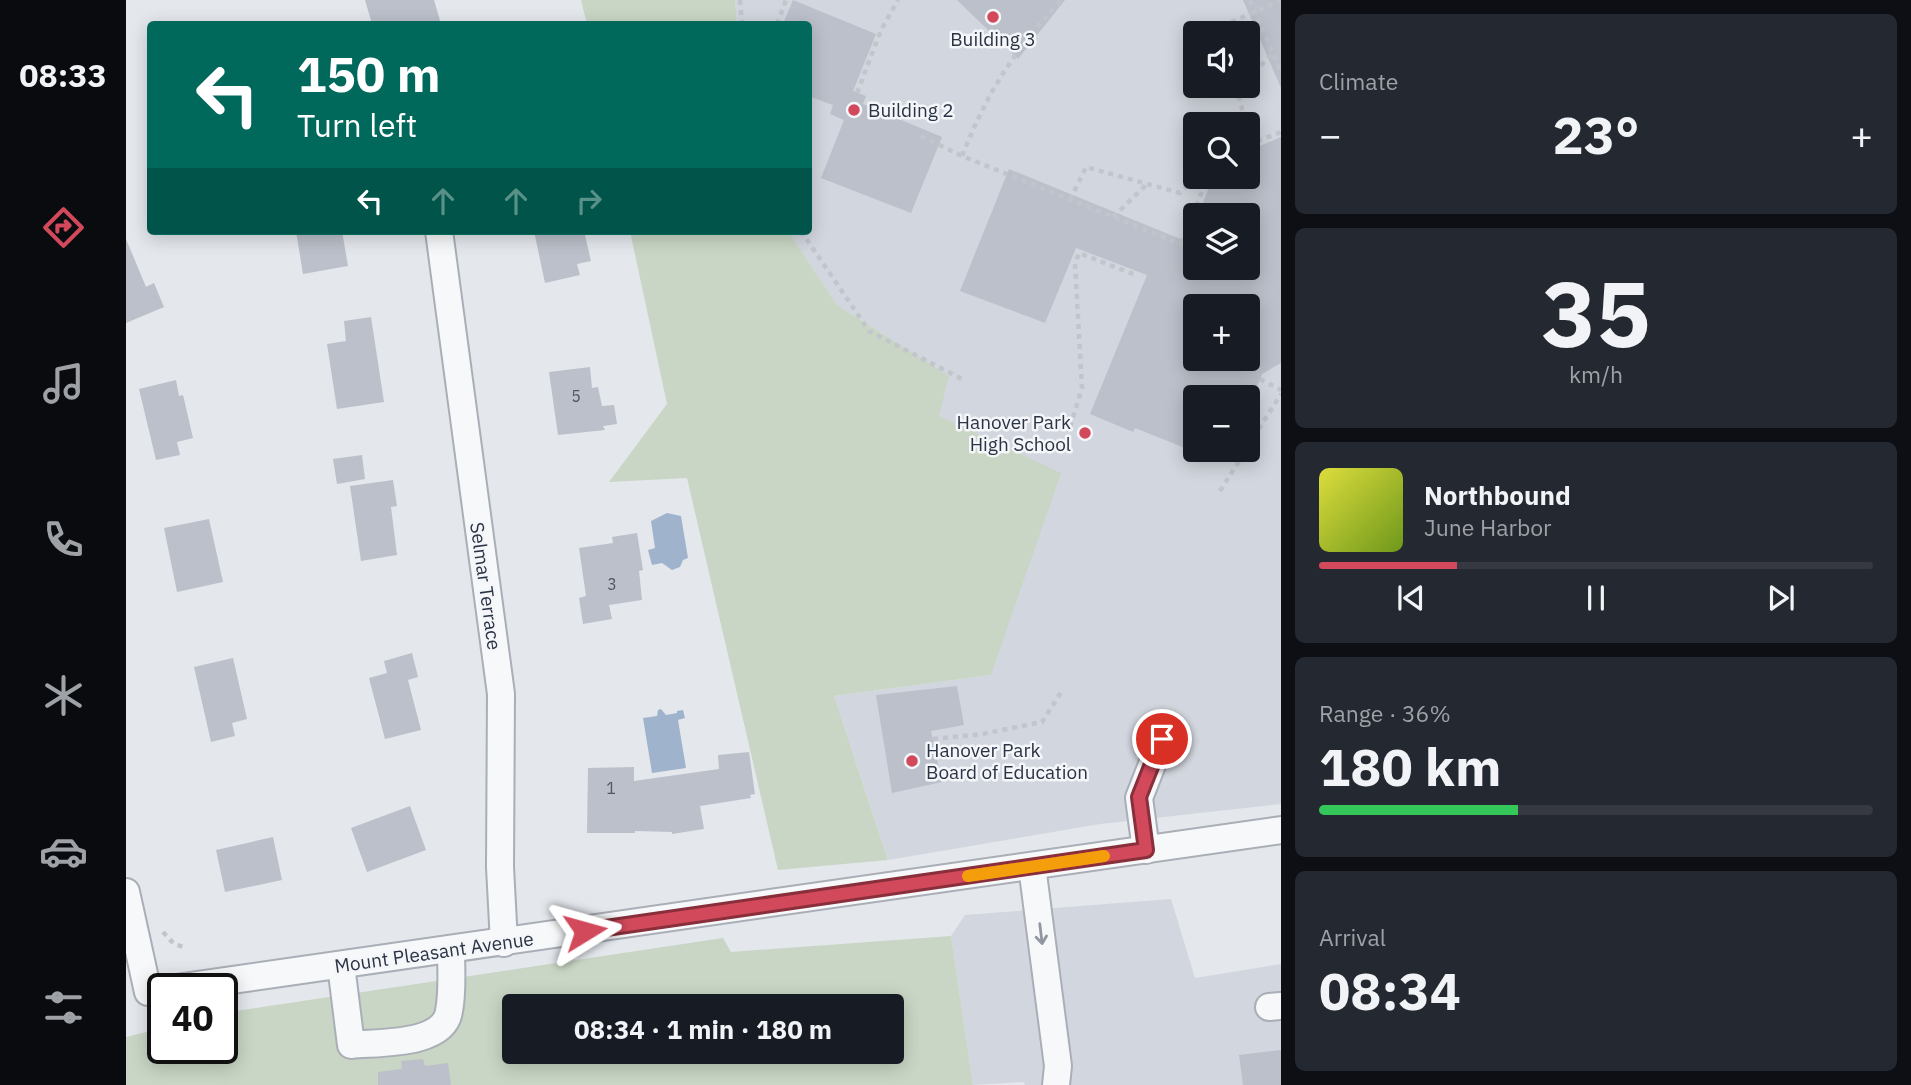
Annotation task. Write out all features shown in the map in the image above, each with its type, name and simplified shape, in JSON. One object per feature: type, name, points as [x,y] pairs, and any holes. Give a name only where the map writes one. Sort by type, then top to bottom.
[{"type":"street","name":"Selmar Terrace","points":[[440,235],[501,694],[500,867],[505,943]]},
{"type":"street","points":[[1146,850],[1139,797],[1162,739]]},
{"type":"street","name":"Mount Pleasant Avenue","points":[[238,979],[1281,831]]},
{"type":"street","points":[[1032,866],[1058,1066],[1055,1085]]},
{"type":"street","points":[[126,892],[147,975]]},
{"type":"street","points":[[341,965],[351,1045],[422,1038],[437,1030],[449,1014],[451,950]]},
{"type":"path","points":[[740,0],[742,21]]},
{"type":"path","points":[[778,21],[786,0]]},
{"type":"path","points":[[857,93],[881,30],[898,0]]},
{"type":"path","points":[[962,156],[977,118],[998,79],[1027,37],[1061,0]]},
{"type":"path","points":[[1250,0],[1281,73]]},
{"type":"path","points":[[1233,21],[1281,0]]},
{"type":"path","points":[[1260,67],[1272,53]]},
{"type":"path","points":[[1260,140],[1281,132]]},
{"type":"path","points":[[921,136],[962,156],[1183,245],[1204,189]]},
{"type":"path","points":[[1070,200],[1086,167],[1180,193],[1184,189]]},
{"type":"path","points":[[1113,217],[1147,184]]},
{"type":"path","points":[[804,235],[869,331],[962,379]]},
{"type":"path","points":[[1070,427],[1082,388],[1075,264],[1079,253],[1138,276]]},
{"type":"path","points":[[1260,379],[1281,392],[1260,427]]},
{"type":"path","points":[[1220,491],[1238,462]]},
{"type":"path","points":[[933,739],[982,734],[1042,722],[1062,691]]},
{"type":"path","points":[[163,932],[174,944],[187,948]]},
{"type":"shaded area","name":"Hanover Park High School","points":[[735,0],[1281,0],[1281,804],[1100,824],[888,860],[834,696],[991,675],[938,415],[948,376],[837,305],[791,235],[812,235],[812,21],[737,21]]},
{"type":"shaded area","points":[[1171,899],[1195,978],[1281,964],[1281,1085],[1025,1085],[1024,1082],[973,1085],[951,936],[965,915]]},
{"type":"green space","points":[[581,0],[735,0],[737,21],[586,21]]},
{"type":"green space","points":[[631,235],[791,235],[837,305],[949,376],[939,416],[1061,473],[991,675],[834,696],[888,860],[778,870],[687,478],[609,482],[667,404]]},
{"type":"green space","points":[[951,936],[973,1085],[126,1085],[126,1037],[147,1032],[147,1064],[238,1064],[238,1011],[723,938],[731,952]]},
{"type":"water","points":[[667,513],[681,516],[688,558],[683,560],[680,567],[672,570],[662,563],[652,565],[648,550],[655,548],[651,521]]},
{"type":"water","points":[[661,709],[666,715],[683,710],[685,718],[678,720],[686,768],[652,773],[643,718],[657,716],[658,710]]},
{"type":"building","points":[[365,0],[434,0],[440,21],[371,21]]},
{"type":"building","name":"Building 2","points":[[793,0],[876,34],[853,91],[866,96],[863,104],[942,137],[911,213],[821,178],[844,120],[830,114],[833,105],[812,97],[812,21],[784,21]]},
{"type":"building","points":[[957,0],[1065,0],[1018,59]]},
{"type":"building","points":[[1243,0],[1281,0],[1281,88],[1260,39],[1260,21],[1252,21]]},
{"type":"building","points":[[1281,137],[1281,363],[1262,374],[1258,385],[1183,385],[1183,447],[1135,428],[1133,432],[1090,414],[1147,275],[1076,248],[1045,323],[960,291],[1009,169],[1183,240],[1183,280],[1260,280],[1260,203],[1203,203],[1208,189],[1260,189],[1260,146]]},
{"type":"building","points":[[297,235],[343,235],[348,266],[303,274]]},
{"type":"building","points":[[535,235],[585,235],[591,261],[577,264],[580,275],[545,283]]},
{"type":"building","points":[[126,239],[146,287],[154,283],[164,307],[126,323]]},
{"type":"building","points":[[371,317],[384,402],[337,409],[327,344],[346,341],[344,321]]},
{"type":"building","points":[[590,367],[592,388],[598,387],[602,406],[614,405],[617,424],[603,426],[605,430],[558,435],[549,372]]},
{"type":"building","points":[[176,380],[179,396],[183,395],[193,438],[177,442],[180,455],[156,460],[139,389]]},
{"type":"building","points":[[362,455],[365,479],[337,484],[333,459]]},
{"type":"building","points":[[393,480],[397,506],[391,507],[397,555],[361,561],[350,486]]},
{"type":"building","points":[[209,519],[223,582],[177,592],[164,528]]},
{"type":"building","points":[[637,533],[643,570],[639,571],[642,600],[609,605],[612,619],[583,624],[579,598],[586,596],[579,548],[613,543],[612,537]]},
{"type":"building","points":[[412,653],[418,677],[408,680],[421,730],[385,739],[369,678],[387,673],[384,661]]},
{"type":"building","points":[[233,658],[247,719],[232,723],[235,736],[211,742],[194,667]]},
{"type":"building","name":"Hanover Park Board of Education","points":[[957,686],[964,725],[931,731],[942,782],[892,793],[876,695]]},
{"type":"building","points":[[749,752],[755,794],[750,795],[751,798],[700,806],[704,829],[672,834],[635,831],[587,833],[588,768],[634,767],[634,781],[719,769],[718,755]]},
{"type":"building","points":[[410,806],[426,850],[367,872],[351,828]]},
{"type":"building","points":[[273,837],[282,880],[225,892],[216,850]]},
{"type":"building","points":[[1281,1050],[1281,1085],[1243,1085],[1239,1055]]},
{"type":"building","points":[[423,1059],[425,1066],[448,1063],[451,1085],[378,1085],[378,1072],[402,1069],[401,1061]]},
{"type":"slow traffic","points":[[968,876],[1104,856]]},
{"type":"place","name":"Building 3","points":[[993,17]]},
{"type":"place","name":"Building 2","points":[[854,110]]},
{"type":"place","name":"Hanover Park High School","points":[[1085,433]]},
{"type":"place","name":"Hanover Park Board of Education","points":[[912,761]]},
{"type":"route","points":[[585,931],[1146,850],[1139,797],[1162,739]]}]
